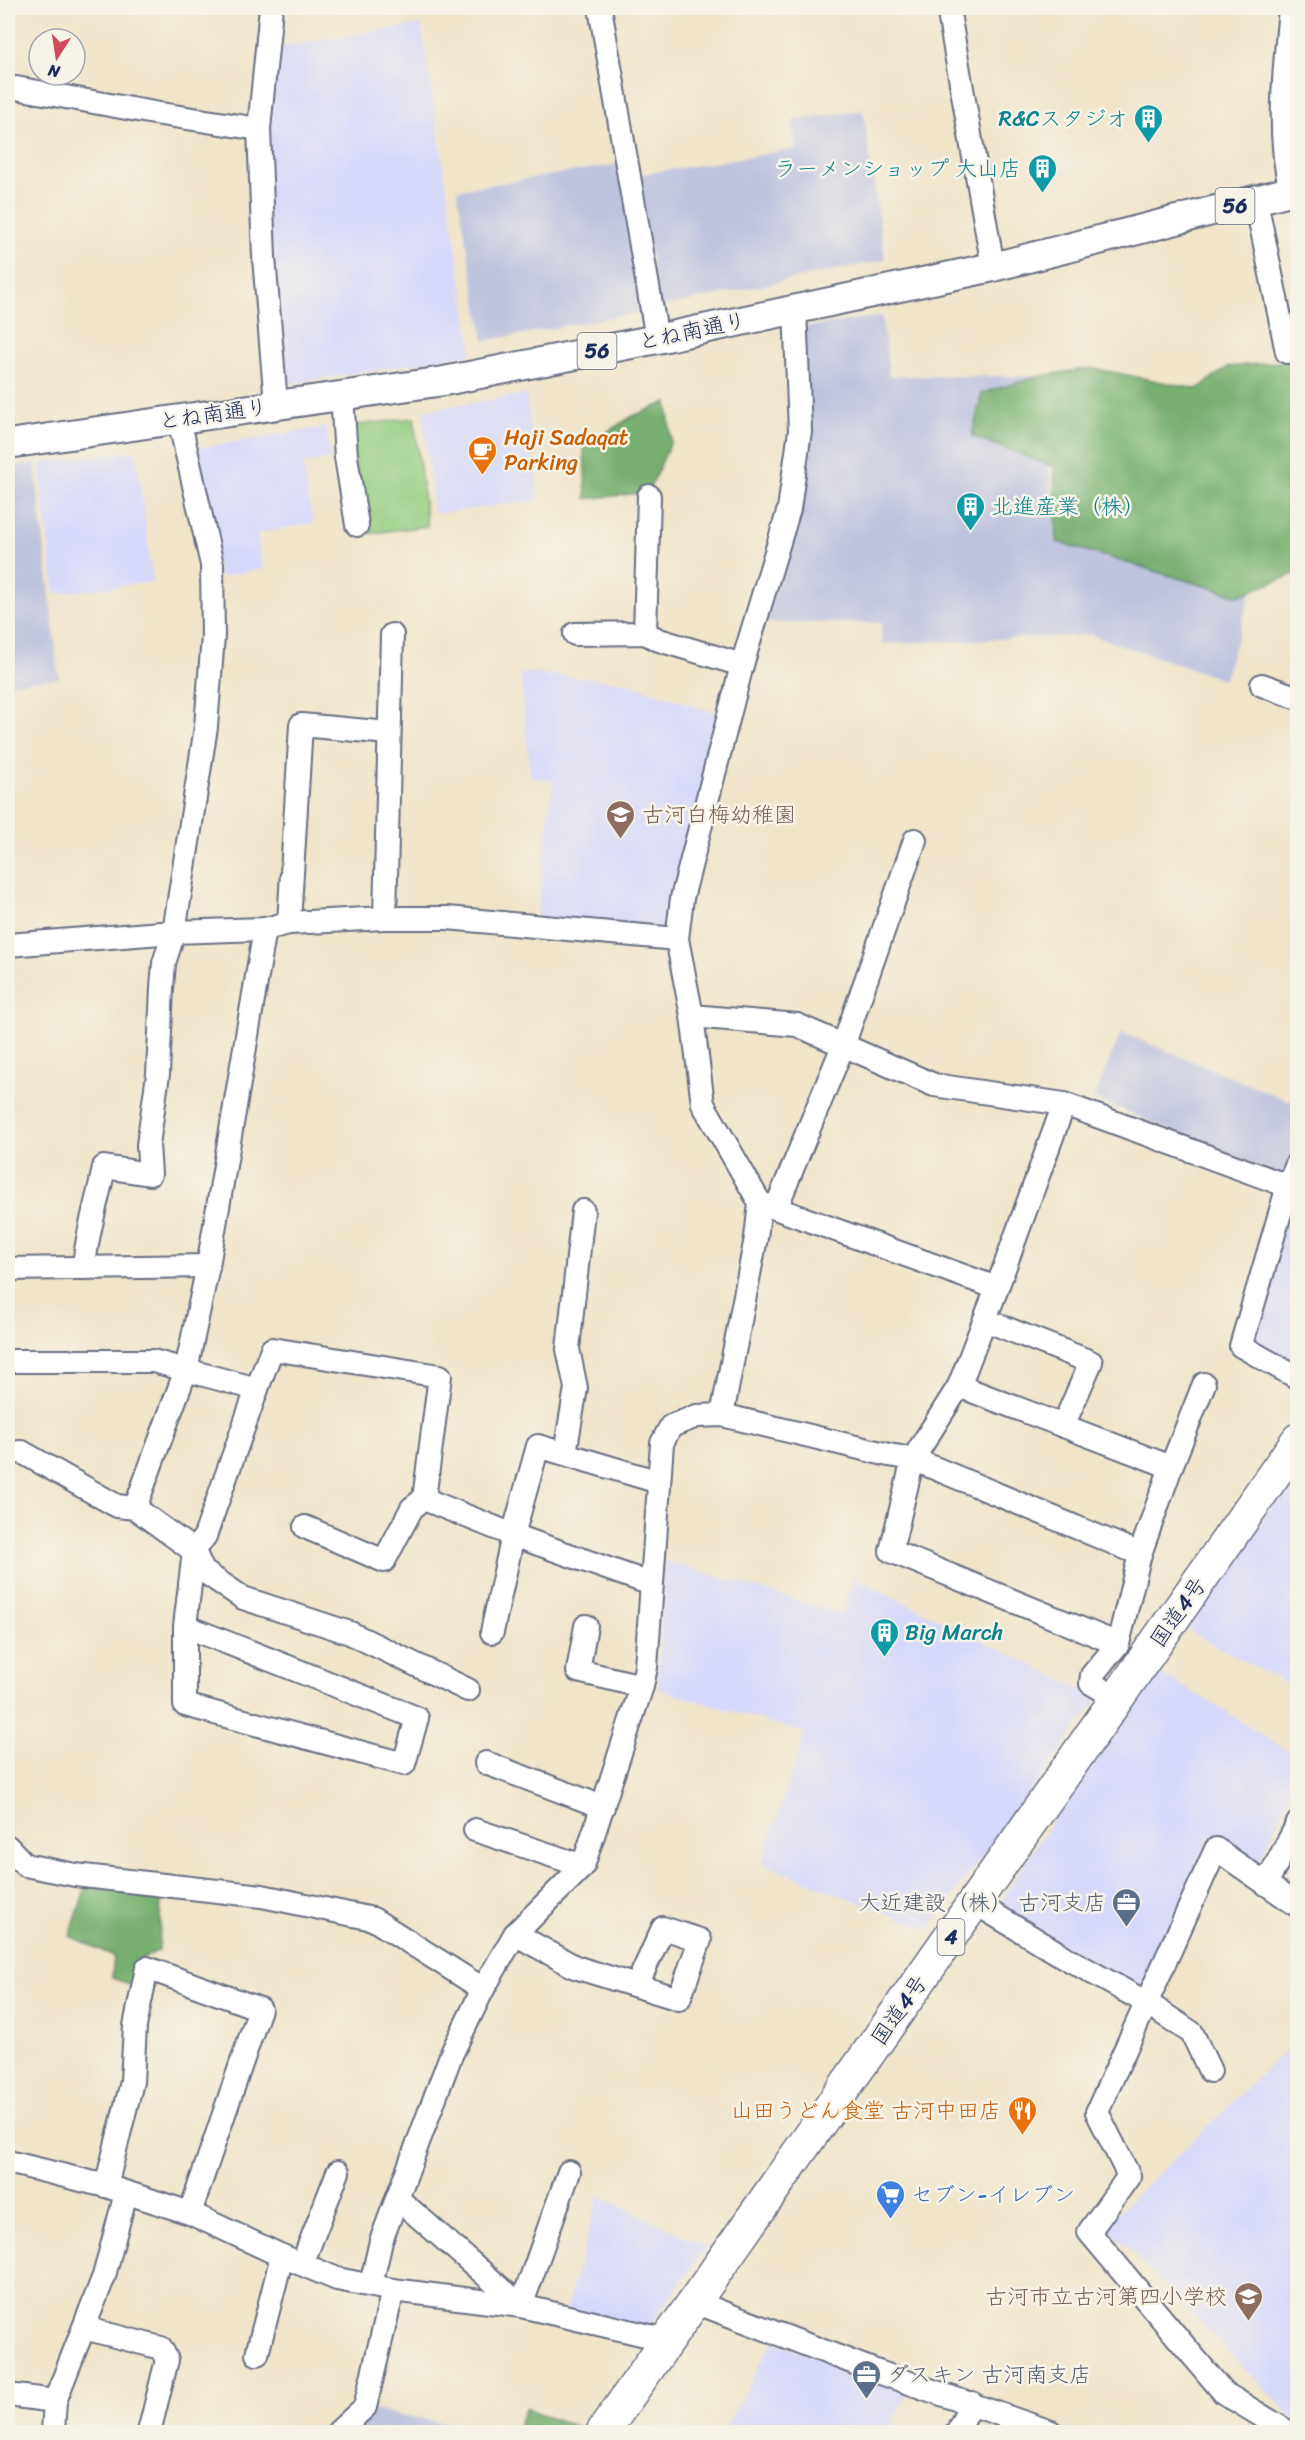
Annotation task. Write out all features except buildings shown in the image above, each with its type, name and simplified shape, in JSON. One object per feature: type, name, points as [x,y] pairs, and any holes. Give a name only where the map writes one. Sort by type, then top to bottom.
[{"type":"highway","name":"国道4号","points":[[603,2433],[1298,1440]]},
{"type":"main road","name":"とね南通り","points":[[8,444],[444,381],[657,339],[993,267],[1294,190]]},
{"type":"street","points":[[271,8],[259,129],[264,257],[276,404]]},
{"type":"street","points":[[600,8],[657,339]]},
{"type":"street","points":[[948,8],[993,267]]},
{"type":"street","points":[[1292,11],[1283,135],[1285,167],[1294,190]]},
{"type":"street","points":[[8,90],[16,88],[259,129]]},
{"type":"street","points":[[1256,201],[1287,352]]},
{"type":"street","points":[[795,309],[800,431],[789,509],[742,665],[682,898],[677,939],[692,1016],[703,1104],[768,1206],[997,1288]]},
{"type":"street","points":[[342,395],[346,457],[357,525]]},
{"type":"street","points":[[84,1268],[85,1247],[96,1210],[104,1167],[150,1174],[148,1145],[158,1074],[164,963],[174,932],[206,727],[213,636],[212,565],[179,419]]},
{"type":"street","points":[[645,633],[649,496]]},
{"type":"street","points":[[575,634],[645,633],[659,640],[742,665]]},
{"type":"street","points":[[385,918],[392,635]]},
{"type":"street","points":[[1262,685],[1298,698]]},
{"type":"street","points":[[289,922],[300,725],[389,733]]},
{"type":"street","points":[[722,1415],[756,1238],[768,1206],[843,1046],[915,840]]},
{"type":"street","points":[[8,945],[174,932],[265,929],[289,922],[385,918],[447,918],[677,939]]},
{"type":"street","points":[[135,1508],[186,1370],[208,1266],[265,929]]},
{"type":"street","points":[[692,1016],[797,1025],[934,1085],[1064,1104],[1288,1186]]},
{"type":"street","points":[[1064,1104],[959,1386],[913,1459],[891,1551],[1118,1644]]},
{"type":"street","points":[[1298,1162],[1288,1186],[1241,1346],[1298,1378]]},
{"type":"street","points":[[565,1453],[576,1388],[568,1349],[583,1211]]},
{"type":"street","points":[[8,1269],[208,1266]]},
{"type":"street","points":[[985,1320],[1091,1362],[1063,1426]]},
{"type":"street","points":[[185,1626],[417,1718],[404,1764],[185,1705],[185,1626],[194,1551],[205,1536],[272,1349],[440,1376],[424,1499],[412,1508],[384,1561],[305,1527]]},
{"type":"street","points":[[8,1360],[153,1361],[257,1389]]},
{"type":"street","points":[[1118,1699],[1091,1683],[1092,1675],[1118,1644],[1140,1554],[1204,1384]]},
{"type":"street","points":[[959,1386],[1171,1467]]},
{"type":"street","points":[[371,2285],[381,2241],[450,2055],[483,1989],[515,1934],[583,1866],[642,1686],[646,1667],[662,1443],[671,1426],[697,1416],[722,1415],[913,1459],[1140,1554]]},
{"type":"street","points":[[492,1632],[513,1535],[538,1446],[659,1482]]},
{"type":"street","points":[[8,1453],[22,1452],[117,1506],[135,1508],[194,1551],[203,1571],[243,1598],[351,1633],[468,1690]]},
{"type":"street","points":[[424,1499],[513,1535],[651,1584]]},
{"type":"street","points":[[586,1626],[578,1671],[642,1686]]},
{"type":"street","points":[[486,1763],[603,1807]]},
{"type":"street","points":[[1266,1884],[1298,1823]]},
{"type":"street","points":[[475,1830],[583,1866]]},
{"type":"street","points":[[8,1847],[26,1865],[35,1867],[119,1880],[262,1896],[373,1919],[483,1989]]},
{"type":"street","points":[[1288,2433],[1224,2393],[1089,2232],[1129,2176],[1097,2112],[1216,1849],[1298,1906]]},
{"type":"street","points":[[975,1903],[1192,2032],[1210,2071]]},
{"type":"street","points":[[515,1934],[575,1967],[637,1985]]},
{"type":"street","points":[[53,2433],[55,2400],[104,2276],[132,2082],[135,2026],[147,1968],[260,2009],[190,2213]]},
{"type":"street","points":[[8,2162],[116,2189],[190,2213],[337,2278],[393,2290],[520,2306],[668,2340]]},
{"type":"street","points":[[257,2354],[292,2260],[338,2172]]},
{"type":"street","points":[[520,2306],[569,2172]]},
{"type":"street","points":[[397,2198],[520,2306]]},
{"type":"street","points":[[338,2433],[365,2407],[393,2290]]},
{"type":"street","points":[[695,2302],[878,2372],[972,2403],[1050,2433]]},
{"type":"street","points":[[84,2328],[161,2348],[167,2360],[149,2433]]},
{"type":"street","points":[[8,2395],[55,2400]]},
{"type":"street","points":[[957,2433],[972,2403]]},
{"type":"shaded area","points":[[421,24],[473,354],[283,385],[259,129],[267,49]]},
{"type":"shaded area","points":[[863,110],[885,260],[659,307],[637,175],[796,149],[792,121]]},
{"type":"shaded area","points":[[620,164],[645,311],[484,341],[457,190]]},
{"type":"shaded area","points":[[882,316],[889,376],[1040,376],[1057,542],[1252,590],[1224,680],[1091,635],[882,644],[881,623],[754,623],[789,509],[796,328]]},
{"type":"shaded area","points":[[526,394],[539,500],[434,514],[423,411]]},
{"type":"shaded area","points":[[326,427],[331,459],[303,464],[313,523],[257,533],[263,569],[219,577],[197,448]]},
{"type":"shaded area","points":[[136,451],[153,582],[55,594],[39,463]]},
{"type":"shaded area","points":[[35,463],[59,678],[8,684],[8,466]]},
{"type":"shaded area","name":"古河白梅幼稚園","points":[[520,672],[624,682],[728,717],[677,939],[536,926],[553,782],[530,776]]},
{"type":"shaded area","points":[[1121,1032],[1297,1104],[1297,1158],[1289,1179],[1094,1098]]},
{"type":"shaded area","points":[[1297,1181],[1297,1372],[1241,1346]]},
{"type":"shaded area","points":[[1297,1467],[1297,1690],[1188,1630]]},
{"type":"shaded area","points":[[663,1560],[842,1614],[853,1577],[1099,1698],[928,1930],[762,1863],[805,1733],[658,1689]]},
{"type":"shaded area","points":[[1150,1668],[1207,1700],[1297,1757],[1297,1777],[1260,1861],[1211,1835],[1145,1993],[1000,1909],[1000,1903]]},
{"type":"shaded area","name":"古河市立古河第四小学校","points":[[1297,2039],[1298,2416],[1294,2420],[1106,2225]]},
{"type":"shaded area","points":[[599,2196],[707,2246],[649,2327],[564,2315]]},
{"type":"shaded area","points":[[772,2342],[909,2389],[888,2432],[723,2432]]},
{"type":"shaded area","points":[[369,2409],[493,2432],[344,2432]]},
{"type":"green space","points":[[1297,353],[1297,573],[1238,596],[1057,542],[1054,467],[972,436],[982,393],[1040,376],[1092,368],[1197,389],[1228,367],[1278,362]]},
{"type":"green space","points":[[667,402],[671,441],[653,482],[641,493],[586,499],[584,446],[633,416]]},
{"type":"green space","points":[[414,418],[427,526],[364,534],[351,426]]},
{"type":"green space","points":[[86,1886],[161,1898],[159,1950],[137,1961],[135,1986],[112,1978],[114,1956],[70,1936]]},
{"type":"green space","points":[[525,2408],[586,2430],[584,2432],[516,2432]]},
{"type":"place","name":"R&Cスタジオ","points":[[1149,144]]},
{"type":"place","name":"ラーメンショップ 大山店","points":[[1042,194]]},
{"type":"place","name":"Haji Sadaqat Parking","points":[[483,476]]},
{"type":"place","name":"北進産業（株）","points":[[970,532]]},
{"type":"place","name":"古河白梅幼稚園","points":[[621,840]]},
{"type":"place","name":"Big March","points":[[884,1658]]},
{"type":"place","name":"大近建設（株） 古河支店","points":[[1127,1928]]},
{"type":"place","name":"山田うどん食堂 古河中田店","points":[[1022,2136]]},
{"type":"place","name":"セブン-イレブン","points":[[890,2220]]},
{"type":"place","name":"古河市立古河第四小学校","points":[[1248,2322]]},
{"type":"place","name":"ダスキン 古河南支店","points":[[866,2400]]}]
